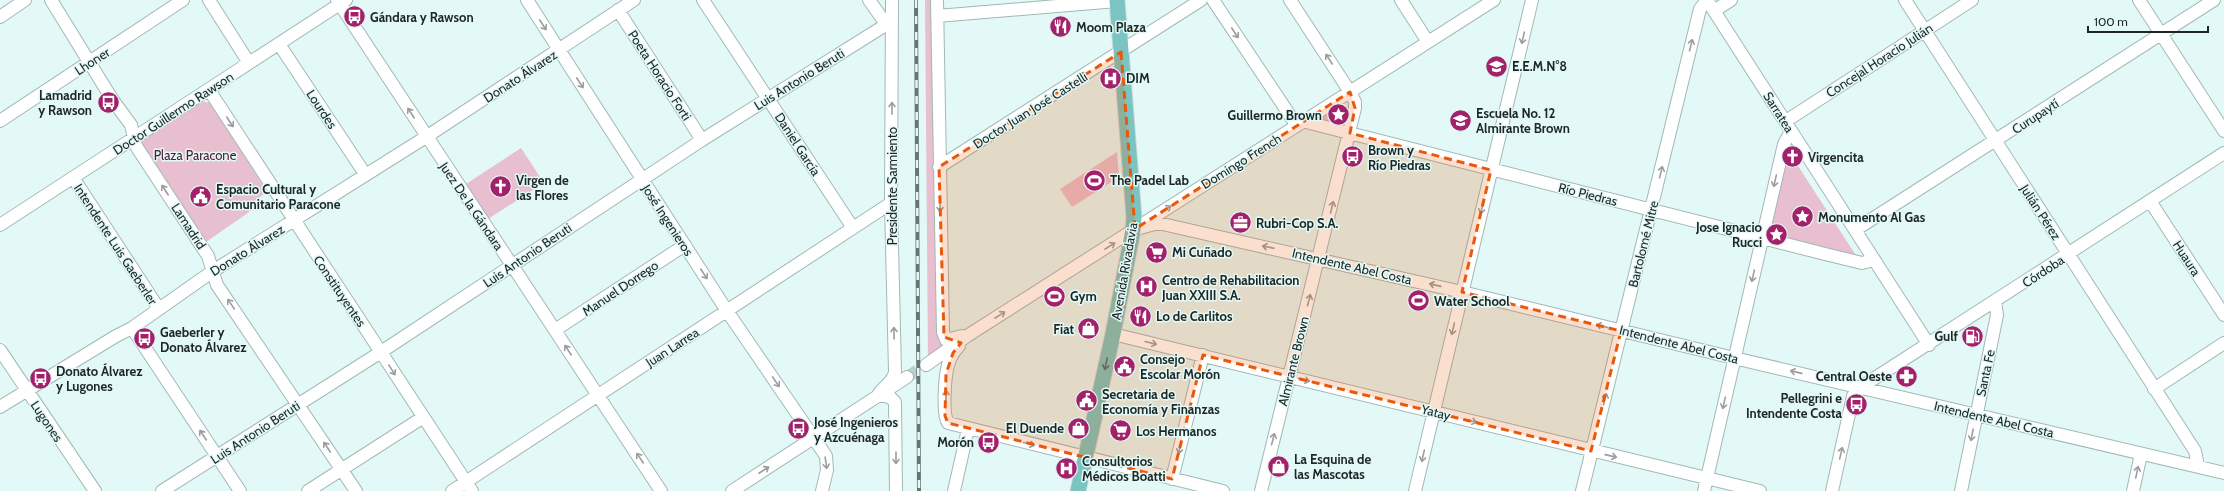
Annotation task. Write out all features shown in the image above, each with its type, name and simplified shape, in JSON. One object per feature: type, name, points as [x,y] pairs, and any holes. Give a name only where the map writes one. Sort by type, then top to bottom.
[{"type":"main road","name":"Avenida Rivadavia","points":[[1078,491],[1113,334],[1133,230],[1134,217],[1117,1]]},
{"type":"street","points":[[0,17],[25,0]]},
{"type":"street","name":"Lamadrid","points":[[51,0],[112,99],[131,125],[136,146],[208,256],[217,285],[356,491]]},
{"type":"street","name":"Lhoner","points":[[0,121],[183,0]]},
{"type":"street","points":[[210,0],[249,63]]},
{"type":"street","name":"José Ingenieros","points":[[527,0],[727,311],[828,462],[822,491]]},
{"type":"street","name":"Donato Álvarez","points":[[0,407],[116,336],[132,328],[213,271],[426,137],[634,0]]},
{"type":"street","name":"Daniel García","points":[[703,0],[853,228]]},
{"type":"street","points":[[869,0],[889,22]]},
{"type":"street","name":"Presidente Sarmiento","points":[[878,396],[882,389],[892,381],[895,372],[889,22],[892,0]]},
{"type":"street","points":[[937,0],[939,167]]},
{"type":"street","name":"Doctor Juan José Castelli","points":[[939,167],[1201,0]]},
{"type":"street","points":[[1213,0],[1299,123]]},
{"type":"street","name":"Almirante Brown","points":[[1261,491],[1355,108],[1355,102],[1350,92],[1290,0]]},
{"type":"street","points":[[1401,0],[1428,42]]},
{"type":"street","name":"Domingo French","points":[[926,365],[967,336],[1494,0]]},
{"type":"street","points":[[1415,491],[1532,0]]},
{"type":"street","name":"Sarratea","points":[[1707,0],[1929,345]]},
{"type":"street","name":"Bartolomé Mitre","points":[[1582,491],[1700,9],[1707,0]]},
{"type":"street","points":[[1714,11],[1731,0]]},
{"type":"street","name":"Julián Pérez","points":[[1905,0],[2195,451],[2198,466]]},
{"type":"street","name":"Concejal Horacio Julián","points":[[1789,126],[1972,0]]},
{"type":"street","points":[[2139,0],[2224,131]]},
{"type":"street","name":"Curupaytí","points":[[1855,230],[2214,0]]},
{"type":"street","name":"Doctor Guillermo Rawson","points":[[0,225],[74,179],[134,137],[209,90],[341,1]]},
{"type":"street","name":"Juez De la Gándara","points":[[341,1],[426,137],[661,491]]},
{"type":"street","points":[[938,16],[1117,1]]},
{"type":"street","name":"Poeta Horacio Forti","points":[[618,10],[702,140]]},
{"type":"street","name":"Luis Antonio Beruti","points":[[162,491],[217,457],[298,403],[381,352],[702,140],[889,22]]},
{"type":"street","name":"Lourdes","points":[[279,44],[365,174]]},
{"type":"street","name":"Constituyentes","points":[[209,90],[381,352],[422,418],[469,486]]},
{"type":"street","name":"Río Piedras","points":[[1299,123],[1350,133],[1862,263],[1874,260]]},
{"type":"street","points":[[1704,491],[1789,126]]},
{"type":"street","name":"Córdoba","points":[[1861,388],[2224,153]]},
{"type":"street","name":"Domingo French","points":[[939,167],[943,332],[944,338],[950,341],[959,336],[967,336]]},
{"type":"street","name":"Intendente Luis Gaeberler","points":[[74,179],[159,309]]},
{"type":"street","name":"Huaura","points":[[2150,201],[2224,315]]},
{"type":"street","name":"Juan Larrea","points":[[452,491],[469,486],[598,396],[853,228],[892,204]]},
{"type":"street","name":"Intendente Abel Costa","points":[[1133,230],[1158,223],[1462,292],[1734,358],[2224,473]]},
{"type":"street","name":"Manuel Dorrego","points":[[555,330],[685,245]]},
{"type":"street","name":"Santa Fe","points":[[1961,491],[1997,315],[1995,301]]},
{"type":"street","points":[[132,328],[240,491]]},
{"type":"street","name":"Yatay","points":[[1113,334],[1760,491]]},
{"type":"street","name":"Domingo French","points":[[967,336],[953,353],[948,364],[945,416],[948,424],[968,429]]},
{"type":"street","points":[[2154,389],[2224,343]]},
{"type":"street","name":"Lugones","points":[[0,350],[95,491]]},
{"type":"street","points":[[1172,479],[1203,355]]},
{"type":"street","points":[[732,491],[908,377]]},
{"type":"street","points":[[1832,491],[1853,396],[1861,388]]},
{"type":"street","points":[[878,396],[894,399],[896,405],[896,491]]},
{"type":"street","points":[[308,491],[422,418]]},
{"type":"street","points":[[954,491],[968,429],[1223,491]]},
{"type":"street","points":[[2133,491],[2141,454]]},
{"type":"highlighted area","points":[[1121,52],[1135,229],[1350,92],[1355,108],[1350,133],[1491,170],[1462,292],[1621,331],[1591,451],[1203,355],[1172,479],[948,423],[945,416],[946,374],[953,353],[961,343],[944,337],[939,167]]},
{"type":"green space","points":[[925,0],[934,0],[940,334],[944,348],[928,360]]},
{"type":"green space","name":"Plaza Paracone","points":[[202,101],[210,103],[267,192],[253,202],[252,210],[206,242],[141,146],[141,141],[144,138]]},
{"type":"green space","points":[[1338,103],[1347,106],[1349,111],[1345,125],[1320,119],[1319,117]]},
{"type":"green space","points":[[521,148],[544,183],[488,219],[466,184]]},
{"type":"green space","points":[[1787,149],[1857,257],[1769,236]]},
{"type":"green space","name":"The Padel Lab","points":[[1117,152],[1119,177],[1072,207],[1060,189]]},
{"type":"tunnel","points":[[907,377],[926,365]]},
{"type":"railway","points":[[916,0],[919,491]]},
{"type":"place","name":"Gándara y Rawson","points":[[354,17]]},
{"type":"place","name":"Moom Plaza","points":[[1061,27]]},
{"type":"place","name":"E.E.M.N°8","points":[[1497,66]]},
{"type":"place","name":"DIM","points":[[1111,78]]},
{"type":"place","name":"Lamadrid y Rawson","points":[[108,102]]},
{"type":"place","name":"Guillermo Brown","points":[[1338,115]]},
{"type":"place","name":"Escuela No. 12 Almirante Brown","points":[[1461,120]]},
{"type":"place","name":"Brown y Río Piedras","points":[[1352,157]]},
{"type":"place","name":"Virgencita","points":[[1792,157]]},
{"type":"place","name":"The Padel Lab","points":[[1094,180]]},
{"type":"place","name":"Virgen de las Flores","points":[[500,187]]},
{"type":"place","name":"Espacio Cultural y Comunitario Paracone","points":[[201,196]]},
{"type":"place","name":"Monumento Al Gas","points":[[1802,217]]},
{"type":"place","name":"Rubri-Cop S.A.","points":[[1240,223]]},
{"type":"place","name":"Jose Ignacio Rucci","points":[[1777,234]]},
{"type":"place","name":"Mi Cuñado","points":[[1156,252]]},
{"type":"place","name":"Centro de Rehabilitacion Juan XXIII S.A.","points":[[1147,287]]},
{"type":"place","name":"Gym","points":[[1055,296]]},
{"type":"place","name":"Water School","points":[[1419,301]]},
{"type":"place","name":"Lo de Carlitos","points":[[1141,316]]},
{"type":"place","name":"Fiat","points":[[1089,329]]},
{"type":"place","name":"Gulf","points":[[1973,336]]},
{"type":"place","name":"Gaeberler y Donato Álvarez","points":[[144,339]]},
{"type":"place","name":"Consejo Escolar Morón","points":[[1124,366]]},
{"type":"place","name":"Central Oeste","points":[[1907,376]]},
{"type":"place","name":"Donato Álvarez y Lugones","points":[[41,378]]},
{"type":"place","name":"Secretaria de Economía y Finanzas","points":[[1086,401]]},
{"type":"place","name":"Pellegrini e Intendente Costa","points":[[1857,405]]},
{"type":"place","name":"El Duende","points":[[1079,428]]},
{"type":"place","name":"José Ingenieros y Azcuénaga","points":[[798,429]]},
{"type":"place","name":"Los Hermanos","points":[[1120,431]]},
{"type":"place","name":"Morón","points":[[989,442]]},
{"type":"place","name":"La Esquina de las Mascotas","points":[[1279,466]]},
{"type":"place","name":"Consultorios Médicos Boatti","points":[[1067,468]]}]
